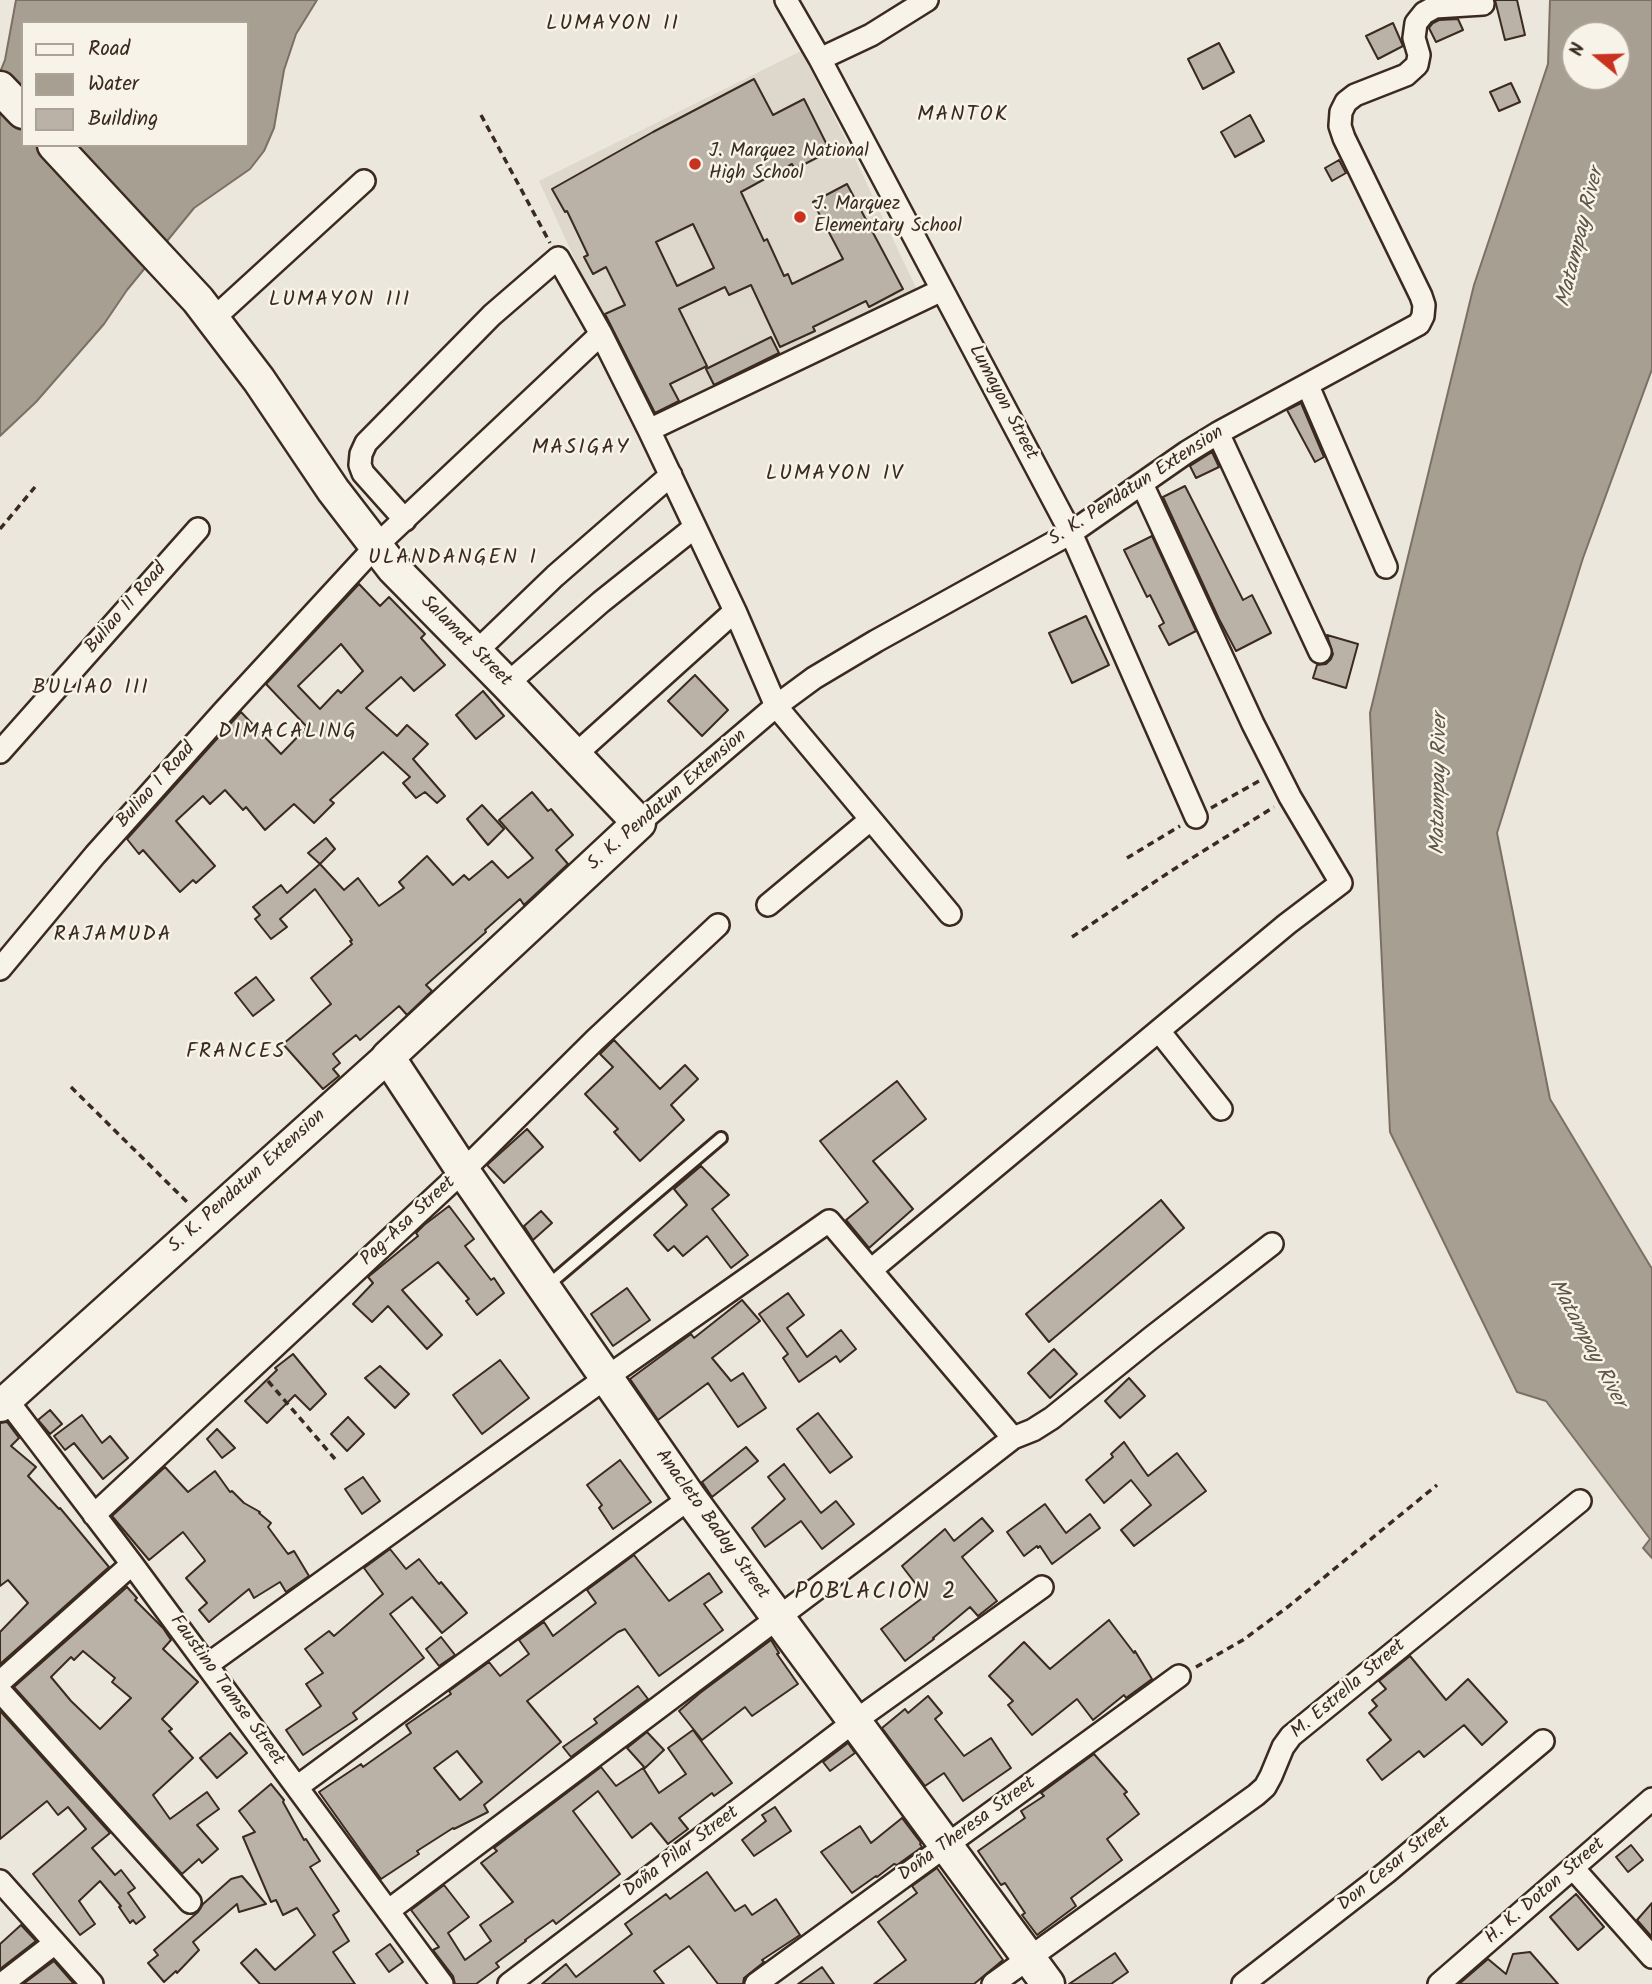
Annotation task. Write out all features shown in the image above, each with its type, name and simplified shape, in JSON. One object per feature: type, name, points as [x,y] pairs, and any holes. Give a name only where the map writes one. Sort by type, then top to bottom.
[{"type":"main road","points":[[0,88],[21,110]]},
{"type":"main road","name":"Salamat Street","points":[[56,147],[213,319],[260,380],[333,490],[411,587],[639,823]]},
{"type":"main road","name":"S. K. Pendatun Extension","points":[[388,1057],[639,823]]},
{"type":"main road","name":"Anacleto Badoy Street","points":[[388,1057],[463,1171],[690,1498],[1048,1984]]},
{"type":"street","name":"Lumayon Street","points":[[786,0],[820,59],[1071,533],[1196,817]]},
{"type":"street","points":[[820,59],[871,35],[924,1]]},
{"type":"street","name":"S. K. Pendatun Extension","points":[[639,823],[776,706],[814,678],[1071,533],[1218,433],[1419,324],[1424,306],[1421,296],[1344,138],[1340,126],[1341,112],[1346,102],[1355,95],[1406,75],[1417,65],[1419,55],[1414,38],[1416,23],[1424,13],[1435,7],[1483,4]]},
{"type":"street","points":[[213,319],[364,181]]},
{"type":"street","points":[[405,520],[363,473],[360,465],[361,454],[366,443],[492,315],[558,258],[601,334],[671,475],[776,706],[950,914]]},
{"type":"street","points":[[649,430],[942,290]]},
{"type":"street","name":"Buliao I Road","points":[[0,969],[104,844],[376,546],[601,334]]},
{"type":"street","points":[[1308,386],[1387,566]]},
{"type":"street","points":[[1218,433],[1320,652]]},
{"type":"street","points":[[476,652],[555,576],[671,475]]},
{"type":"street","points":[[871,1270],[1287,924],[1341,883],[1290,797],[1253,724],[1142,484]]},
{"type":"street","points":[[507,684],[601,602],[695,527]]},
{"type":"street","name":"Buliao II Road","points":[[0,752],[198,529]]},
{"type":"street","points":[[575,755],[735,611]]},
{"type":"street","points":[[768,905],[870,820]]},
{"type":"street","name":"Pag-Asa Street","points":[[94,1515],[463,1171],[718,925]]},
{"type":"street","points":[[1159,1031],[1222,1109]]},
{"type":"street","name":"S. K. Pendatun Extension","points":[[3,1403],[388,1057]]},
{"type":"street","points":[[207,1665],[829,1221],[1013,1438]]},
{"type":"street","points":[[388,1911],[1013,1438],[1052,1418],[1272,1244]]},
{"type":"street","name":"Faustino Tamse Street","points":[[3,1403],[132,1564],[442,1984]]},
{"type":"street","points":[[297,1787],[690,1498]]},
{"type":"street","name":"M. Estrella Street","points":[[993,1984],[1256,1795],[1265,1787],[1283,1746],[1291,1736],[1580,1501]]},
{"type":"street","points":[[0,1682],[132,1564]]},
{"type":"street","name":"Doña Pilar Street","points":[[509,1984],[855,1721],[1042,1587]]},
{"type":"street","name":"Doña Theresa Street","points":[[756,1984],[1179,1676]]},
{"type":"street","points":[[0,1691],[190,1902]]},
{"type":"street","name":"Don Cesar Street","points":[[1243,1984],[1387,1872],[1544,1741]]},
{"type":"street","name":"H. K. Doton Street","points":[[1439,1984],[1652,1799]]},
{"type":"street","points":[[1573,1868],[1652,1957]]},
{"type":"street","points":[[0,1881],[92,1984]]},
{"type":"street","points":[[2,1984],[55,1943]]},
{"type":"lane","points":[[545,1288],[721,1138]]},
{"type":"path","points":[[481,115],[558,258]]},
{"type":"path","points":[[0,529],[35,488]]},
{"type":"path","points":[[1072,937],[1290,797]]},
{"type":"path","points":[[71,1087],[206,1221]]},
{"type":"path","points":[[255,1366],[335,1459]]},
{"type":"path","points":[[1179,1676],[1243,1640],[1289,1606],[1437,1485]]},
{"type":"shaded area","points":[[801,51],[916,288],[650,424],[539,181]]},
{"type":"water","points":[[16,0],[317,0],[296,34],[284,70],[274,128],[264,151],[250,169],[194,208],[127,290],[104,324],[36,402],[0,436],[0,72],[5,60]]},
{"type":"water","name":"Matampay River","points":[[1550,0],[1652,0],[1652,369],[1583,558],[1497,833],[1550,1099],[1652,1269],[1652,1558],[1643,1548],[1650,1539],[1546,1401],[1517,1392],[1390,1132],[1370,713],[1474,285],[1548,64]]},
{"type":"building","points":[[1495,0],[1517,0],[1525,35],[1505,40]]},
{"type":"building","points":[[1458,19],[1463,30],[1436,42],[1429,28],[1433,23]]},
{"type":"building","points":[[1393,23],[1403,46],[1378,59],[1366,36]]},
{"type":"building","points":[[1219,43],[1234,72],[1203,89],[1188,59]]},
{"type":"building","points":[[754,79],[773,115],[804,99],[830,151],[795,169],[792,164],[741,192],[764,241],[767,239],[784,276],[788,274],[792,284],[843,259],[813,202],[847,184],[903,289],[869,307],[866,301],[813,327],[815,331],[780,347],[751,285],[729,295],[725,287],[679,309],[707,366],[670,384],[679,401],[655,413],[605,314],[625,305],[606,267],[593,274],[584,257],[588,255],[567,211],[565,212],[552,189]],"holes":[[[693,224],[714,268],[677,286],[656,242]]]},
{"type":"building","points":[[1511,83],[1520,102],[1499,111],[1490,92]]},
{"type":"building","points":[[1250,115],[1264,141],[1235,157],[1221,132]]},
{"type":"building","points":[[1339,160],[1346,173],[1332,181],[1325,168]]},
{"type":"building","points":[[771,337],[779,353],[714,385],[706,369]]},
{"type":"building","points":[[1301,403],[1324,457],[1315,462],[1287,410]]},
{"type":"building","points":[[1212,452],[1219,467],[1196,478],[1190,466]]},
{"type":"building","points":[[1185,486],[1243,600],[1252,595],[1271,633],[1236,651],[1163,497]]},
{"type":"building","points":[[1152,536],[1196,631],[1169,645],[1159,626],[1164,623],[1150,595],[1147,597],[1124,550]]},
{"type":"building","points":[[359,584],[380,606],[389,597],[425,634],[421,638],[445,665],[414,691],[401,677],[366,708],[397,736],[407,725],[428,744],[413,759],[445,796],[437,803],[425,792],[416,798],[403,783],[410,777],[383,752],[330,800],[334,803],[314,823],[294,804],[265,830],[246,807],[243,810],[225,790],[210,804],[203,796],[176,821],[215,866],[196,883],[193,880],[180,892],[143,850],[139,854],[127,839],[241,712],[281,754],[307,727],[266,684]],"holes":[[[341,644],[363,671],[341,693],[338,690],[320,709],[298,686]]]},
{"type":"building","points":[[1086,616],[1109,665],[1072,683],[1049,633]]},
{"type":"building","points":[[1327,635],[1358,644],[1346,688],[1313,678],[1317,665],[1326,664],[1333,654]]},
{"type":"building","points":[[695,675],[728,710],[702,736],[668,701]]},
{"type":"building","points":[[483,691],[504,716],[476,739],[456,715]]},
{"type":"building","points":[[532,792],[573,835],[556,850],[568,864],[524,905],[520,899],[426,985],[432,991],[407,1015],[399,1006],[360,1040],[356,1035],[333,1054],[340,1063],[333,1069],[339,1076],[323,1089],[283,1044],[331,1004],[311,978],[352,944],[352,940],[315,889],[280,919],[287,927],[271,939],[255,919],[260,915],[253,907],[281,885],[287,893],[320,864],[344,890],[358,878],[379,906],[404,888],[399,882],[427,856],[453,885],[464,875],[469,880],[492,861],[508,878],[533,858],[499,820]]},
{"type":"building","points":[[482,805],[504,829],[488,845],[467,819]]},
{"type":"building","points":[[326,838],[335,849],[320,864],[308,853]]},
{"type":"building","points":[[256,977],[274,1000],[253,1016],[235,993]]},
{"type":"building","points":[[614,1040],[660,1089],[685,1065],[698,1079],[671,1105],[684,1120],[640,1161],[614,1132],[618,1129],[585,1094],[613,1067],[600,1054]]},
{"type":"building","points":[[897,1081],[926,1119],[873,1161],[913,1209],[869,1248],[846,1220],[868,1202],[820,1141]]},
{"type":"building","points":[[527,1129],[543,1147],[504,1183],[487,1165]]},
{"type":"building","points":[[701,1166],[729,1195],[712,1209],[748,1255],[731,1268],[707,1236],[683,1256],[674,1246],[668,1251],[654,1235],[687,1205],[674,1189]]},
{"type":"building","points":[[1161,1200],[1184,1228],[1049,1342],[1026,1314]]},
{"type":"building","points":[[449,1206],[474,1239],[465,1246],[504,1293],[477,1315],[466,1301],[469,1299],[438,1262],[402,1290],[442,1335],[427,1349],[388,1306],[372,1322],[353,1304],[373,1283],[368,1277],[418,1236],[416,1233],[424,1225]]},
{"type":"building","points":[[541,1211],[552,1223],[533,1240],[524,1226]]},
{"type":"building","points":[[627,1288],[650,1320],[613,1346],[591,1314]]},
{"type":"building","points":[[788,1293],[804,1315],[787,1328],[807,1357],[841,1330],[856,1349],[840,1362],[836,1356],[799,1382],[783,1358],[788,1354],[759,1314]]},
{"type":"building","points":[[742,1300],[760,1321],[712,1358],[731,1381],[743,1373],[766,1408],[738,1427],[708,1383],[658,1420],[630,1379],[691,1334],[694,1338]]},
{"type":"building","points":[[1054,1349],[1077,1374],[1050,1398],[1028,1373]]},
{"type":"building","points":[[293,1354],[326,1394],[310,1410],[295,1395],[267,1423],[245,1401],[277,1370],[275,1368]]},
{"type":"building","points":[[500,1360],[529,1398],[482,1434],[453,1395]]},
{"type":"building","points":[[380,1366],[409,1394],[395,1408],[365,1378]]},
{"type":"building","points":[[1129,1378],[1145,1396],[1120,1418],[1105,1401]]},
{"type":"building","points":[[50,1410],[62,1424],[50,1434],[38,1420]]},
{"type":"building","points":[[818,1413],[852,1457],[830,1473],[797,1429]]},
{"type":"building","points":[[82,1415],[102,1443],[110,1436],[128,1458],[103,1479],[74,1443],[65,1450],[54,1436]]},
{"type":"building","points":[[348,1417],[364,1434],[347,1451],[331,1434]]},
{"type":"building","points":[[7,1422],[19,1438],[11,1446],[36,1467],[28,1476],[60,1508],[109,1567],[0,1664],[0,1632],[28,1603],[8,1580],[0,1586],[0,1423]]},
{"type":"building","points":[[217,1429],[235,1448],[222,1458],[207,1439]]},
{"type":"building","points":[[1124,1442],[1148,1476],[1177,1453],[1206,1491],[1134,1546],[1121,1530],[1151,1505],[1131,1480],[1104,1503],[1086,1480],[1113,1457],[1111,1454]]},
{"type":"building","points":[[746,1447],[758,1461],[712,1497],[702,1482]]},
{"type":"building","points":[[620,1460],[651,1502],[613,1529],[599,1508],[602,1505],[587,1485]]},
{"type":"building","points":[[784,1464],[821,1513],[836,1501],[854,1524],[822,1549],[801,1521],[765,1547],[752,1528],[785,1499],[768,1477]]},
{"type":"building","points":[[165,1467],[188,1492],[215,1471],[230,1492],[260,1512],[271,1523],[268,1527],[288,1554],[294,1551],[309,1576],[286,1592],[280,1582],[254,1598],[249,1589],[209,1622],[199,1610],[207,1603],[186,1578],[205,1561],[183,1532],[149,1560],[112,1516]]},
{"type":"building","points":[[363,1477],[380,1501],[362,1514],[345,1489]]},
{"type":"building","points":[[1045,1504],[1066,1533],[1090,1514],[1100,1528],[1052,1564],[1040,1546],[1024,1556],[1007,1532]]},
{"type":"building","points":[[982,1518],[993,1531],[962,1557],[997,1601],[978,1616],[970,1607],[905,1661],[881,1629],[925,1596],[902,1566],[945,1529],[954,1541]]},
{"type":"building","points":[[390,1549],[406,1569],[419,1559],[467,1613],[442,1633],[412,1597],[390,1614],[424,1658],[353,1713],[357,1719],[303,1755],[286,1730],[321,1706],[306,1684],[323,1673],[305,1649],[329,1631],[334,1636],[383,1594],[364,1568]]},
{"type":"building","points":[[634,1555],[669,1601],[709,1573],[722,1592],[704,1604],[723,1630],[659,1676],[625,1629],[618,1632],[527,1701],[561,1742],[484,1805],[488,1812],[453,1828],[381,1879],[319,1792],[361,1764],[363,1767],[411,1733],[406,1725],[451,1694],[449,1691],[489,1662],[500,1676],[529,1654],[519,1640],[544,1622],[553,1636],[596,1603],[587,1590]],"holes":[[[457,1751],[482,1782],[460,1800],[434,1768]]]},
{"type":"building","points":[[127,1587],[137,1598],[135,1600],[171,1640],[163,1649],[198,1682],[162,1719],[193,1758],[153,1795],[170,1819],[207,1792],[219,1809],[197,1825],[218,1849],[202,1863],[199,1859],[182,1874],[14,1687]],"holes":[[[83,1651],[115,1678],[112,1682],[131,1698],[100,1729],[51,1677],[71,1657],[74,1660]]]},
{"type":"building","points":[[1109,1620],[1134,1653],[1135,1651],[1152,1679],[1126,1698],[1124,1695],[1093,1720],[1077,1699],[1032,1735],[1008,1705],[1013,1701],[989,1676],[1024,1642],[1050,1669]]},
{"type":"building","points":[[441,1637],[455,1655],[439,1666],[426,1649]]},
{"type":"building","points":[[771,1640],[779,1653],[777,1654],[798,1684],[752,1716],[745,1707],[702,1740],[679,1711]]},
{"type":"building","points":[[1410,1656],[1446,1700],[1468,1679],[1507,1722],[1482,1745],[1464,1725],[1424,1757],[1419,1751],[1382,1780],[1367,1760],[1391,1740],[1369,1713],[1377,1706],[1372,1700],[1386,1689],[1379,1681]]},
{"type":"building","points":[[638,1686],[648,1699],[571,1757],[563,1747],[597,1723],[594,1719]]},
{"type":"building","points":[[928,1696],[942,1713],[935,1719],[964,1756],[991,1738],[1011,1768],[963,1801],[944,1773],[925,1786],[882,1728],[905,1709],[908,1713]]},
{"type":"building","points":[[0,1711],[110,1833],[92,1848],[115,1875],[121,1870],[135,1888],[128,1893],[145,1917],[136,1924],[133,1920],[130,1923],[119,1907],[121,1906],[100,1881],[79,1901],[95,1924],[80,1935],[33,1874],[86,1829],[68,1807],[58,1815],[47,1801],[0,1839]]},
{"type":"building","points":[[693,1730],[732,1783],[714,1796],[712,1793],[679,1818],[688,1829],[668,1844],[651,1823],[632,1838],[598,1791],[573,1811],[620,1874],[556,1924],[553,1920],[525,1940],[496,1963],[499,1967],[476,1984],[455,1984],[453,1976],[433,1950],[439,1947],[411,1910],[444,1885],[469,1917],[448,1933],[465,1960],[491,1941],[480,1925],[513,1902],[481,1863],[497,1851],[494,1848],[601,1767],[616,1786],[643,1768],[659,1793],[686,1774],[668,1748]]},
{"type":"building","points":[[647,1732],[664,1750],[645,1768],[627,1748]]},
{"type":"building","points":[[230,1733],[247,1753],[217,1778],[200,1758]]},
{"type":"building","points":[[848,1743],[855,1753],[830,1771],[823,1762]]},
{"type":"building","points":[[1094,1754],[1127,1792],[1124,1794],[1139,1814],[1107,1839],[1122,1860],[1071,1898],[1076,1906],[1037,1935],[1022,1915],[1025,1913],[1005,1883],[1001,1885],[978,1851],[1025,1818],[1021,1811],[1044,1796],[1041,1793]]},
{"type":"building","points":[[271,1784],[284,1800],[304,1840],[306,1839],[320,1861],[310,1867],[339,1911],[333,1915],[349,1941],[333,1952],[355,1984],[260,1984],[241,1963],[256,1949],[275,1970],[315,1935],[297,1908],[283,1915],[276,1900],[271,1902],[243,1837],[255,1832],[239,1811]]},
{"type":"building","points":[[775,1807],[791,1831],[754,1856],[742,1840],[766,1821],[762,1815]]},
{"type":"building","points":[[902,1818],[922,1847],[852,1893],[821,1852],[860,1826],[871,1843]]},
{"type":"building","points":[[1631,1845],[1643,1860],[1628,1872],[1616,1857]]},
{"type":"building","points":[[937,1868],[1003,1960],[974,1984],[874,1984],[906,1960],[878,1922],[917,1893],[912,1886]]},
{"type":"building","points":[[707,1872],[735,1911],[745,1905],[752,1915],[776,1899],[800,1935],[762,1960],[764,1962],[744,1978],[743,1984],[718,1984],[689,1946],[654,1971],[664,1984],[542,1984],[566,1964],[576,1977],[632,1934],[625,1924],[666,1894],[670,1899]]},
{"type":"building","points":[[242,1876],[266,1904],[239,1912],[237,1904],[193,1942],[199,1950],[177,1973],[176,1971],[164,1982],[148,1963],[158,1955],[154,1950],[231,1879]]},
{"type":"building","points":[[1576,1894],[1604,1927],[1578,1950],[1550,1917]]},
{"type":"building","points":[[1652,1903],[1652,1937],[1637,1920]]},
{"type":"building","points":[[21,1925],[36,1941],[0,1969],[0,1944]]},
{"type":"building","points":[[390,1944],[403,1962],[389,1972],[376,1954]]},
{"type":"building","points":[[1530,1952],[1558,1984],[1459,1984],[1488,1959],[1506,1974],[1513,1954]]},
{"type":"building","points":[[1115,1953],[1128,1972],[1111,1984],[1069,1984]]},
{"type":"building","points":[[54,1961],[74,1984],[23,1984]]},
{"type":"building","points":[[822,1967],[834,1984],[798,1984]]},
{"type":"place","name":"J. Marquez National High School","points":[[695,164]]},
{"type":"place","name":"J. Marquez Elementary School","points":[[800,217]]},
{"type":"district","name":"LUMAYON II","points":[[613,25]]},
{"type":"district","name":"MANTOK","points":[[963,116]]},
{"type":"district","name":"LUMAYON III","points":[[340,301]]},
{"type":"district","name":"MASIGAY","points":[[581,449]]},
{"type":"district","name":"LUMAYON IV","points":[[835,475]]},
{"type":"district","name":"ULANDANGEN I","points":[[453,559]]},
{"type":"district","name":"BULIAO III","points":[[91,689]]},
{"type":"district","name":"DIMACALING","points":[[288,733]]},
{"type":"district","name":"RAJAMUDA","points":[[113,936]]},
{"type":"district","name":"FRANCES","points":[[236,1053]]},
{"type":"district","name":"POBLACION 2","points":[[876,1594]]}]
